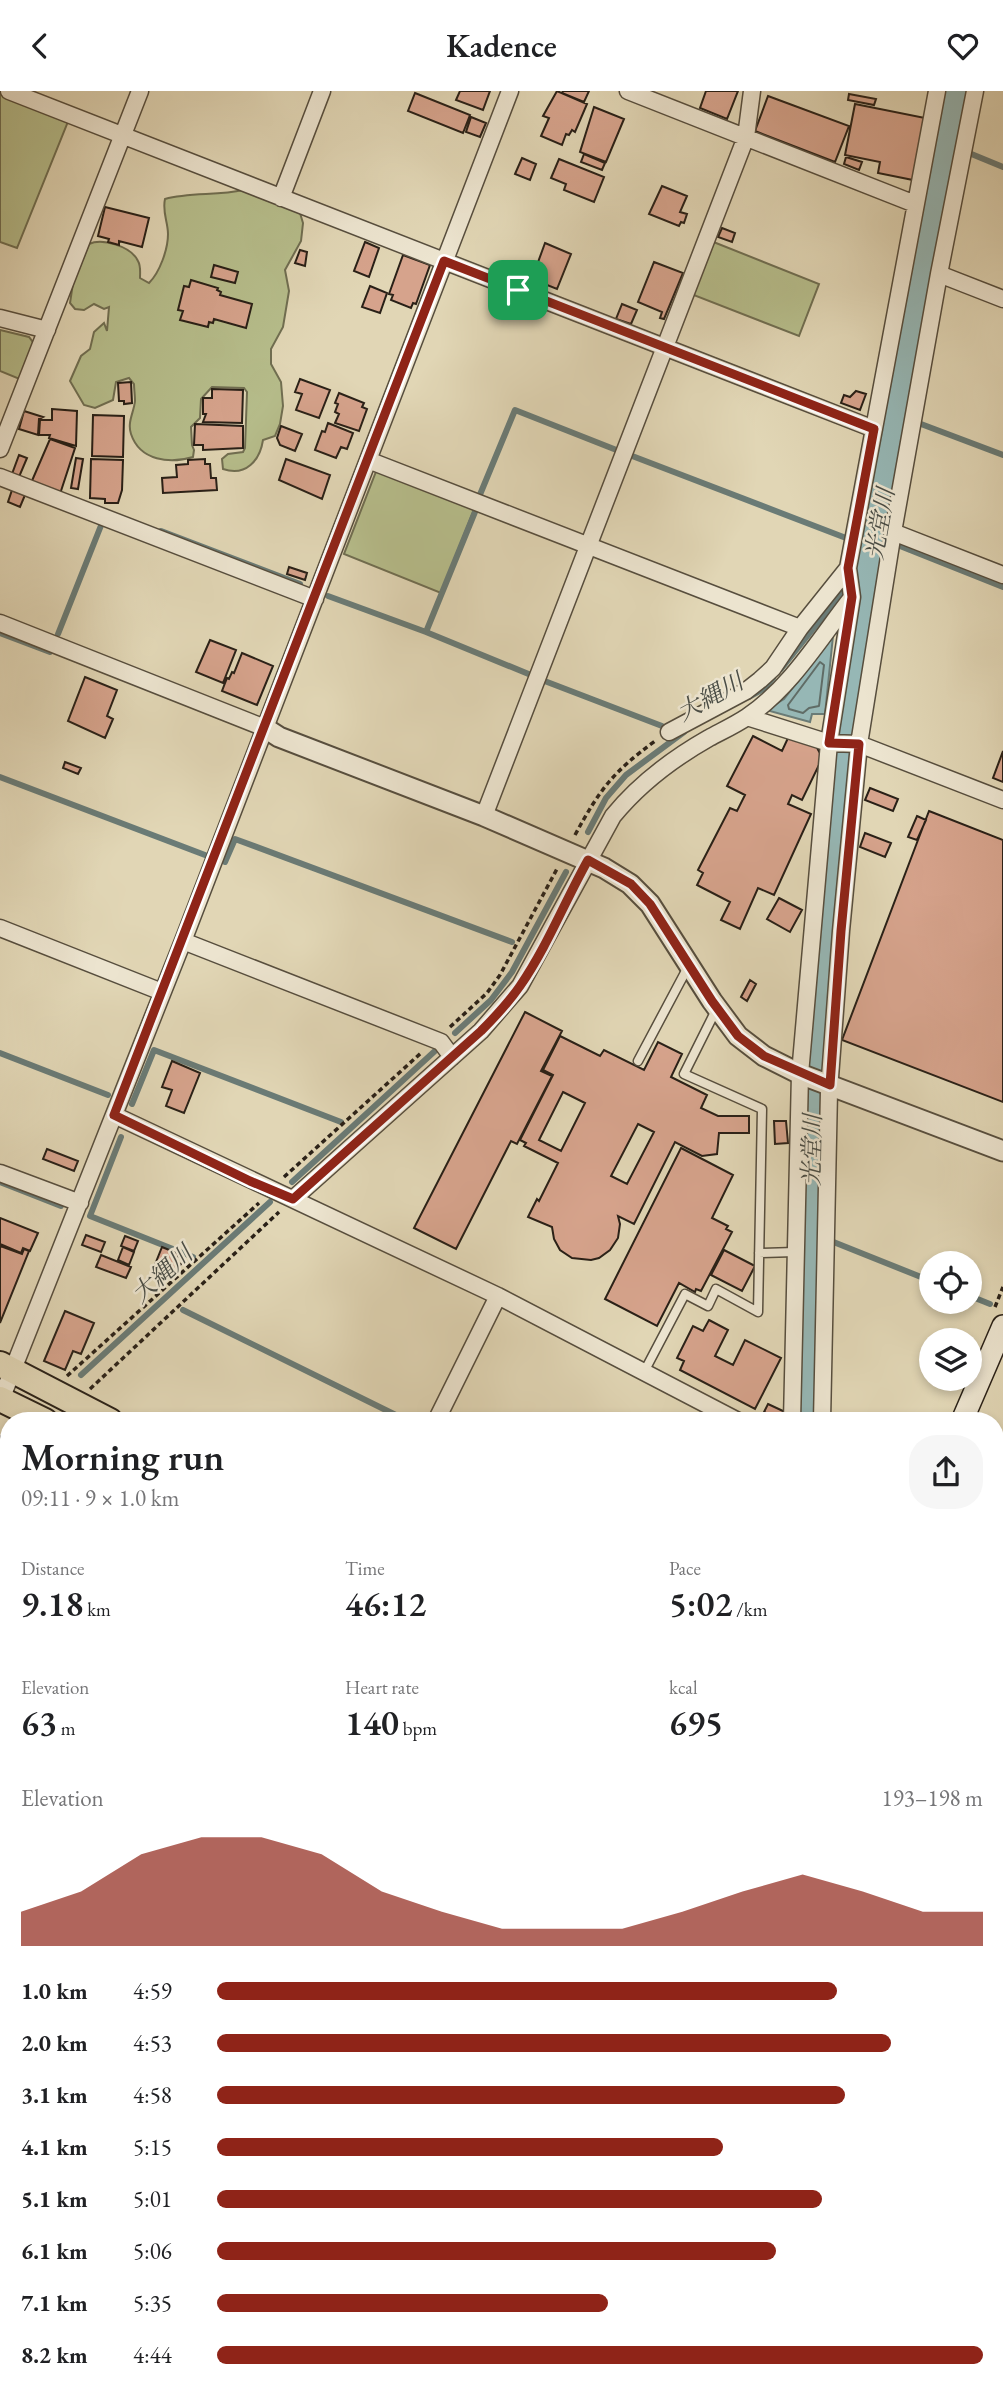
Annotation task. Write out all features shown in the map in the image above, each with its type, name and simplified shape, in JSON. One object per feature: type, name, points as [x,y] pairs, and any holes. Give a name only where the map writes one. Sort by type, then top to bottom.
[{"type":"main road","points":[[967,1412],[997,1356],[1003,1326]]},
{"type":"main road","points":[[7,1368],[92,1412]]},
{"type":"main road","points":[[0,1400],[25,1412]]},
{"type":"street","points":[[9,91],[874,429]]},
{"type":"street","points":[[0,449],[141,91]]},
{"type":"street","points":[[281,198],[323,91]]},
{"type":"street","points":[[0,1400],[7,1368],[80,1203],[510,91]]},
{"type":"street","points":[[628,91],[915,204]]},
{"type":"street","points":[[484,816],[746,137],[752,91]]},
{"type":"street","points":[[792,1412],[802,1074],[831,743],[850,582],[874,429],[937,91]]},
{"type":"street","points":[[822,1412],[828,1084],[858,744],[892,532],[975,91]]},
{"type":"street","points":[[939,274],[1003,299]]},
{"type":"street","points":[[0,318],[47,330]]},
{"type":"street","points":[[368,460],[800,628]]},
{"type":"street","points":[[0,477],[315,599]]},
{"type":"street","points":[[892,532],[1003,575]]},
{"type":"street","points":[[669,732],[746,691],[760,680],[773,668],[800,628],[850,582]]},
{"type":"street","points":[[293,1199],[481,1031],[520,986],[613,816],[652,775],[684,753],[747,717],[781,689],[850,582]]},
{"type":"street","points":[[0,624],[265,728],[279,737],[484,816],[588,860],[631,884],[667,927],[738,1036],[764,1056],[802,1074],[1003,1151]]},
{"type":"street","points":[[747,717],[831,743],[858,744],[1003,800]]},
{"type":"street","points":[[0,928],[162,992]]},
{"type":"street","points":[[183,941],[441,1042],[452,1057]]},
{"type":"street","points":[[114,1115],[498,1296],[721,1412]]},
{"type":"street","points":[[0,1173],[80,1203]]},
{"type":"street","points":[[440,1412],[498,1296]]},
{"type":"lane","points":[[638,1061],[690,965]]},
{"type":"lane","points":[[645,1372],[685,1294],[708,1305],[716,1289],[758,1312],[762,1109],[684,1074],[717,1007]]},
{"type":"lane","points":[[759,1253],[796,1252]]},
{"type":"path","points":[[50,1391],[486,993],[500,975],[594,800],[604,786],[637,754],[669,732]]},
{"type":"path","points":[[75,1403],[293,1199]]},
{"type":"green space","points":[[0,92],[69,119],[17,248],[0,242]]},
{"type":"green space","points":[[243,190],[300,213],[303,223],[301,241],[285,270],[289,291],[283,327],[271,349],[271,364],[281,382],[283,406],[280,424],[275,436],[263,440],[259,454],[245,469],[223,469],[222,459],[228,454],[243,452],[245,448],[247,392],[244,388],[212,387],[201,399],[200,418],[191,427],[193,457],[175,460],[157,458],[141,450],[131,434],[130,421],[135,399],[134,384],[129,378],[116,382],[113,400],[95,408],[84,405],[70,381],[81,356],[90,349],[94,332],[104,323],[107,331],[109,307],[104,309],[94,304],[84,310],[75,309],[70,303],[73,283],[89,244],[101,242],[129,251],[139,263],[140,278],[149,283],[160,267],[167,246],[165,199]]},
{"type":"green space","points":[[711,241],[819,284],[799,336],[691,294]]},
{"type":"green space","points":[[0,330],[29,337],[35,345],[22,380],[0,371]]},
{"type":"green space","points":[[377,469],[475,507],[441,593],[344,554]]},
{"type":"water","points":[[833,636],[825,714],[812,714],[810,722],[766,710],[784,699]]},
{"type":"building","points":[[460,91],[490,91],[483,110],[456,100]]},
{"type":"building","points":[[557,91],[587,104],[575,132],[572,130],[569,135],[566,134],[562,145],[541,136],[549,118],[543,116]]},
{"type":"building","points":[[589,91],[584,102],[562,93]]},
{"type":"building","points":[[706,91],[738,91],[727,119],[700,108]]},
{"type":"building","points":[[415,93],[470,115],[463,133],[408,111]]},
{"type":"building","points":[[849,94],[876,99],[874,105],[848,100]]},
{"type":"building","points":[[768,96],[849,126],[835,162],[755,131]]},
{"type":"building","points":[[855,104],[925,118],[913,180],[878,173],[880,162],[845,155]]},
{"type":"building","points":[[594,107],[624,119],[606,162],[580,152]]},
{"type":"building","points":[[471,117],[486,123],[480,137],[466,132]]},
{"type":"building","points":[[584,154],[605,163],[602,170],[581,162]]},
{"type":"building","points":[[846,157],[862,162],[859,170],[844,164]]},
{"type":"building","points":[[522,158],[536,164],[530,180],[515,174]]},
{"type":"building","points":[[559,159],[604,177],[594,202],[564,190],[566,184],[551,178]]},
{"type":"building","points":[[662,186],[687,196],[680,212],[687,214],[684,223],[681,222],[679,226],[649,214]]},
{"type":"building","points":[[105,207],[149,218],[142,247],[119,241],[119,245],[98,236]]},
{"type":"building","points":[[722,228],[735,233],[732,242],[718,237]]},
{"type":"building","points":[[365,242],[379,248],[369,277],[354,271]]},
{"type":"building","points":[[545,243],[571,254],[557,289],[537,281],[543,267],[537,265]]},
{"type":"building","points":[[300,250],[307,252],[305,266],[295,263]]},
{"type":"building","points":[[403,255],[430,265],[416,304],[413,303],[411,308],[391,300],[393,295],[389,294]]},
{"type":"building","points":[[654,262],[683,273],[664,319],[660,318],[662,312],[638,302]]},
{"type":"building","points":[[214,265],[238,272],[235,283],[211,277]]},
{"type":"building","points":[[524,265],[539,271],[533,284],[519,279]]},
{"type":"building","points":[[191,280],[218,288],[220,295],[252,304],[246,328],[214,319],[213,323],[209,322],[208,327],[180,320],[183,311],[178,310],[184,286],[189,287]]},
{"type":"building","points":[[370,286],[387,293],[380,313],[362,307]]},
{"type":"building","points":[[622,304],[637,310],[631,324],[616,319]]},
{"type":"building","points":[[300,379],[330,390],[319,418],[296,410],[302,394],[295,392]]},
{"type":"building","points":[[131,382],[132,403],[124,404],[124,401],[119,401],[118,383]]},
{"type":"building","points":[[212,389],[243,390],[242,423],[203,422],[206,414],[203,414],[203,398],[212,398]]},
{"type":"building","points":[[856,391],[866,394],[860,410],[841,403],[844,395],[850,397]]},
{"type":"building","points":[[339,393],[364,403],[362,407],[367,409],[359,431],[335,423],[339,414],[335,412],[338,404],[335,403]]},
{"type":"building","points":[[52,409],[77,411],[76,446],[49,438],[50,435],[39,435],[40,420],[52,420]]},
{"type":"building","points":[[24,411],[43,417],[39,419],[38,435],[19,429]]},
{"type":"building","points":[[93,415],[124,416],[123,457],[92,456]]},
{"type":"building","points":[[328,423],[353,433],[347,449],[341,447],[336,458],[315,450]]},
{"type":"building","points":[[195,424],[243,426],[243,448],[203,450],[203,445],[194,445]]},
{"type":"building","points":[[281,426],[302,434],[295,451],[280,445],[277,438]]},
{"type":"building","points":[[50,439],[75,448],[60,494],[31,483]]},
{"type":"building","points":[[19,455],[27,458],[19,477],[12,474]]},
{"type":"building","points":[[76,458],[83,459],[78,489],[71,488]]},
{"type":"building","points":[[91,459],[123,460],[122,490],[118,503],[105,503],[105,499],[90,498]]},
{"type":"building","points":[[205,459],[205,464],[210,464],[211,478],[216,478],[217,490],[163,493],[162,478],[177,477],[176,465],[188,464],[188,460]]},
{"type":"building","points":[[286,459],[330,475],[322,499],[279,480]]},
{"type":"building","points":[[12,490],[25,495],[20,507],[8,502]]},
{"type":"building","points":[[289,567],[307,573],[305,580],[287,574]]},
{"type":"building","points":[[210,640],[236,650],[223,683],[196,672]]},
{"type":"building","points":[[242,653],[273,666],[257,705],[222,691],[227,678],[234,673]]},
{"type":"building","points":[[85,677],[117,690],[107,716],[113,719],[105,738],[68,721]]},
{"type":"building","points":[[753,736],[782,751],[788,738],[816,746],[821,755],[802,800],[792,795],[788,804],[811,814],[774,895],[758,888],[740,929],[721,920],[730,902],[697,885],[703,873],[698,870],[730,808],[737,811],[745,795],[727,786]]},
{"type":"building","points":[[1003,751],[1003,782],[993,778]]},
{"type":"building","points":[[65,762],[81,768],[78,774],[63,768]]},
{"type":"building","points":[[870,788],[898,799],[893,811],[865,800]]},
{"type":"building","points":[[929,811],[1003,840],[1003,1102],[842,1040]]},
{"type":"building","points":[[917,816],[926,820],[917,840],[908,837]]},
{"type":"building","points":[[865,833],[891,843],[885,857],[860,847]]},
{"type":"building","points":[[779,898],[802,910],[790,932],[767,919]]},
{"type":"building","points":[[750,980],[756,984],[747,1001],[741,997]]},
{"type":"building","points":[[525,1012],[562,1031],[541,1071],[552,1076],[517,1144],[511,1141],[456,1249],[414,1228]]},
{"type":"building","points":[[560,1036],[600,1056],[604,1050],[644,1070],[658,1042],[682,1054],[671,1077],[707,1095],[701,1108],[718,1116],[749,1116],[749,1133],[719,1133],[717,1154],[702,1156],[675,1142],[634,1224],[618,1216],[618,1238],[610,1250],[591,1260],[572,1258],[560,1250],[552,1227],[528,1217],[558,1163],[524,1146],[526,1143],[520,1140],[553,1075],[543,1070]],"holes":[[[563,1092],[585,1103],[561,1151],[539,1140]],[[638,1124],[654,1132],[627,1184],[611,1176]]]},
{"type":"building","points":[[172,1061],[200,1073],[184,1113],[166,1106],[172,1090],[162,1087]]},
{"type":"building","points":[[774,1121],[786,1121],[788,1143],[775,1144]]},
{"type":"building","points":[[681,1148],[733,1175],[712,1218],[728,1226],[726,1229],[732,1232],[701,1291],[696,1289],[695,1292],[679,1283],[657,1326],[605,1299]]},
{"type":"building","points":[[47,1149],[78,1161],[74,1171],[43,1159]]},
{"type":"building","points":[[0,1218],[38,1233],[30,1251],[23,1248],[21,1253],[0,1244]]},
{"type":"building","points":[[86,1235],[105,1242],[101,1252],[82,1245]]},
{"type":"building","points":[[125,1236],[138,1241],[134,1251],[121,1246]]},
{"type":"building","points":[[0,1246],[22,1254],[24,1249],[29,1251],[0,1323]]},
{"type":"building","points":[[123,1247],[134,1252],[129,1265],[118,1260]]},
{"type":"building","points":[[162,1247],[179,1254],[175,1262],[181,1264],[169,1279],[152,1272]]},
{"type":"building","points":[[724,1250],[755,1266],[742,1291],[711,1275]]},
{"type":"building","points":[[101,1255],[131,1267],[126,1278],[96,1267]]},
{"type":"building","points":[[65,1311],[94,1323],[81,1354],[73,1351],[65,1370],[44,1361]]},
{"type":"building","points":[[709,1320],[728,1330],[715,1356],[733,1365],[745,1340],[781,1358],[755,1409],[680,1370],[684,1361],[677,1358],[693,1326],[703,1331]]},
{"type":"building","points":[[768,1404],[783,1411],[782,1412],[764,1412]]},
{"type":"waterway","name":"光堂川","points":[[808,1412],[813,1104],[841,754],[887,462],[953,91]]},
{"type":"waterway","points":[[943,148],[969,153],[1003,167]]},
{"type":"waterway","points":[[479,497],[515,410],[619,451]]},
{"type":"waterway","points":[[921,424],[1003,455]]},
{"type":"waterway","points":[[627,454],[846,538]]},
{"type":"waterway","points":[[426,632],[477,507]]},
{"type":"waterway","points":[[58,634],[102,523]]},
{"type":"waterway","points":[[161,531],[300,584]]},
{"type":"waterway","points":[[900,546],[1003,587]]},
{"type":"waterway","name":"大縄川","points":[[781,669],[872,555]]},
{"type":"waterway","points":[[328,596],[531,675]]},
{"type":"waterway","points":[[0,633],[50,652]]},
{"type":"waterway","name":"大縄川","points":[[749,697],[763,689],[773,678]]},
{"type":"waterway","points":[[542,680],[662,726]]},
{"type":"waterway","name":"大縄川","points":[[588,832],[606,798],[626,775],[684,732]]},
{"type":"waterway","points":[[0,777],[205,855]]},
{"type":"waterway","points":[[225,862],[235,839],[512,942]]},
{"type":"waterway","name":"大縄川","points":[[455,1033],[491,1000],[512,972],[566,872]]},
{"type":"waterway","points":[[132,1104],[154,1050],[341,1122]]},
{"type":"waterway","name":"大縄川","points":[[292,1182],[436,1050]]},
{"type":"waterway","points":[[0,1053],[108,1095]]},
{"type":"waterway","points":[[121,1137],[90,1216],[193,1257]]},
{"type":"waterway","points":[[0,1182],[61,1206]]},
{"type":"waterway","name":"大縄川","points":[[81,1375],[270,1202]]},
{"type":"waterway","points":[[831,1241],[919,1276]]},
{"type":"waterway","points":[[982,1301],[990,1304]]},
{"type":"waterway","points":[[183,1310],[390,1412]]},
{"type":"route","points":[[444,261],[518,290],[874,429],[848,568],[852,597],[829,743],[859,744],[830,1085],[764,1056],[738,1036],[712,1001],[650,904],[631,884],[588,860],[520,986],[500,1011],[293,1199],[114,1115],[444,261]]}]
